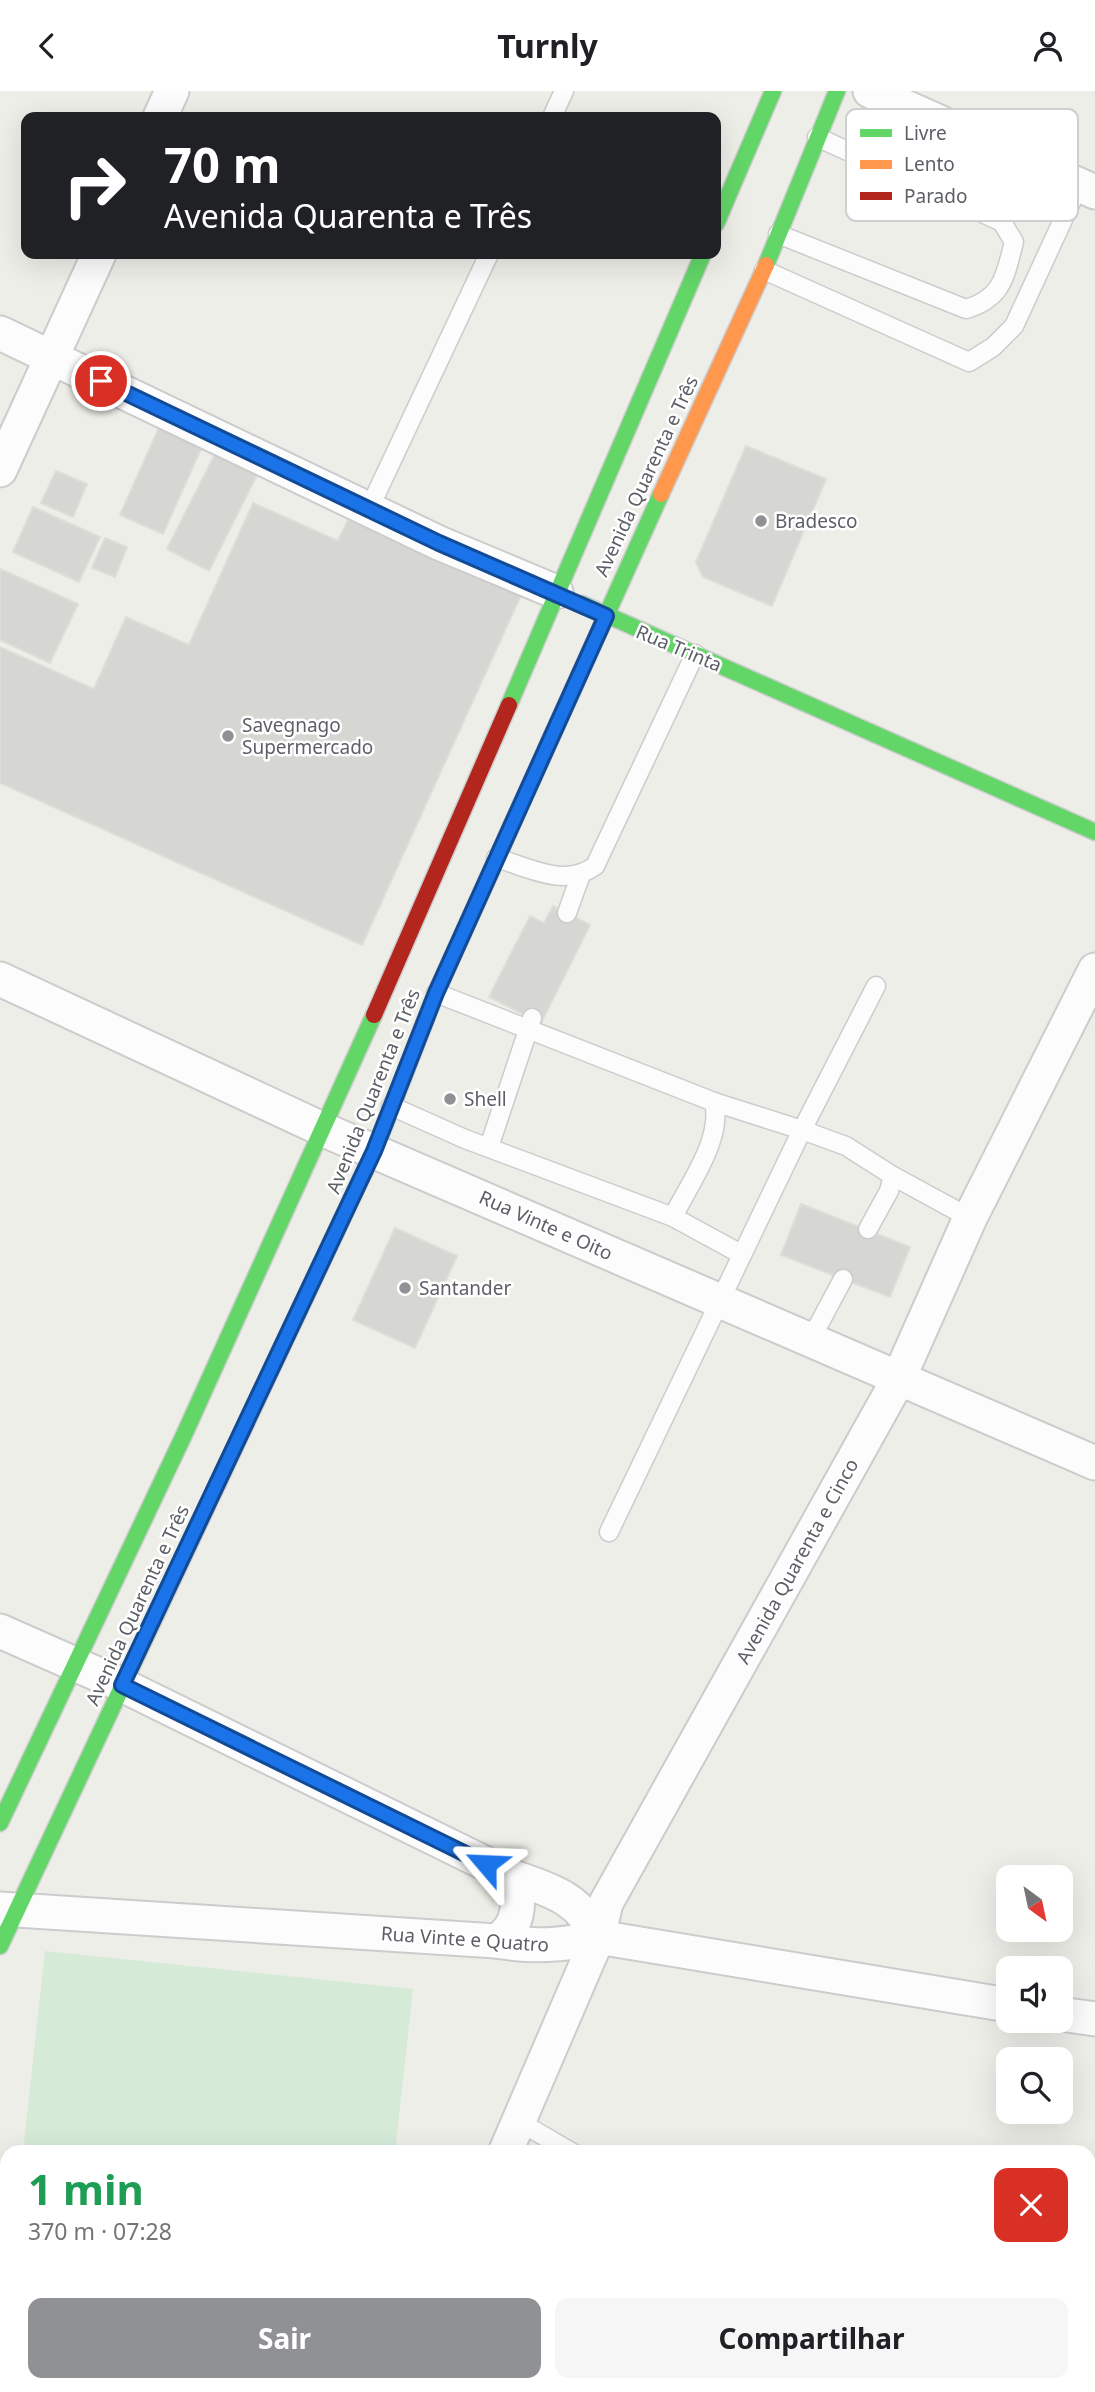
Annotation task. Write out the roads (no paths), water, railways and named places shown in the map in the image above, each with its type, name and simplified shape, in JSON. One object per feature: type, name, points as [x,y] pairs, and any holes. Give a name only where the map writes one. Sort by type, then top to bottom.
[{"type":"main road","points":[[721,212],[773,91]]},
{"type":"main road","name":"Avenida Quarenta e Três","points":[[0,1946],[8,1910],[122,1685],[374,1151],[436,993],[764,269],[836,91]]},
{"type":"main road","name":"Avenida Quarenta e Três","points":[[0,1823],[76,1666],[322,1129],[701,259]]},
{"type":"main road","name":"Rua Trinta","points":[[556,592],[1095,832]]},
{"type":"street","points":[[162,112],[172,91]]},
{"type":"street","points":[[870,91],[910,109]]},
{"type":"street","points":[[0,470],[97,259]]},
{"type":"street","name":"Rua Trinta","points":[[0,333],[369,509],[556,592]]},
{"type":"street","name":"Avenida Quarenta e Cinco","points":[[508,2145],[597,1937],[606,1903],[898,1380],[970,1218],[1095,970]]},
{"type":"street","name":"Rua Vinte e Oito","points":[[0,979],[322,1129],[1095,1464]]},
{"type":"street","points":[[0,1631],[122,1685],[511,1876],[576,1903],[587,1916],[597,1937]]},
{"type":"street","points":[[496,1941],[511,1929],[518,1909],[516,1887],[511,1876]]},
{"type":"street","name":"Rua Vinte e Quatro","points":[[8,1910],[496,1941],[533,1947],[569,1944],[597,1937],[996,2003]]},
{"type":"street","points":[[1073,2016],[1095,2019]]},
{"type":"lane","points":[[554,112],[564,91]]},
{"type":"lane","points":[[817,137],[846,150]]},
{"type":"lane","points":[[1078,205],[1087,188]]},
{"type":"lane","points":[[778,234],[966,309],[983,304],[993,296],[1005,277],[1014,242],[1000,221]]},
{"type":"lane","points":[[764,269],[969,362],[993,347],[1014,326],[1070,221]]},
{"type":"lane","points":[[369,509],[487,259]]},
{"type":"lane","points":[[496,858],[563,877],[580,877],[596,866],[695,654]]},
{"type":"lane","points":[[567,913],[580,877]]},
{"type":"lane","points":[[609,1532],[741,1254],[876,986]]},
{"type":"lane","points":[[436,993],[530,1024],[715,1101],[846,1146],[892,1176],[970,1218]]},
{"type":"lane","points":[[489,1147],[530,1024]]},
{"type":"lane","points":[[673,1217],[710,1142],[718,1116],[715,1101]]},
{"type":"lane","points":[[391,1106],[489,1147],[673,1217],[741,1254]]},
{"type":"lane","points":[[868,1229],[889,1191],[892,1176]]},
{"type":"lane","points":[[811,1339],[843,1279]]},
{"type":"lane","points":[[518,2121],[559,2145]]},
{"type":"place","name":"Bradesco","points":[[761,521]]},
{"type":"place","name":"Savegnago Supermercado","points":[[228,736]]},
{"type":"place","name":"Shell","points":[[450,1099]]},
{"type":"place","name":"Santander","points":[[405,1288]]}]
